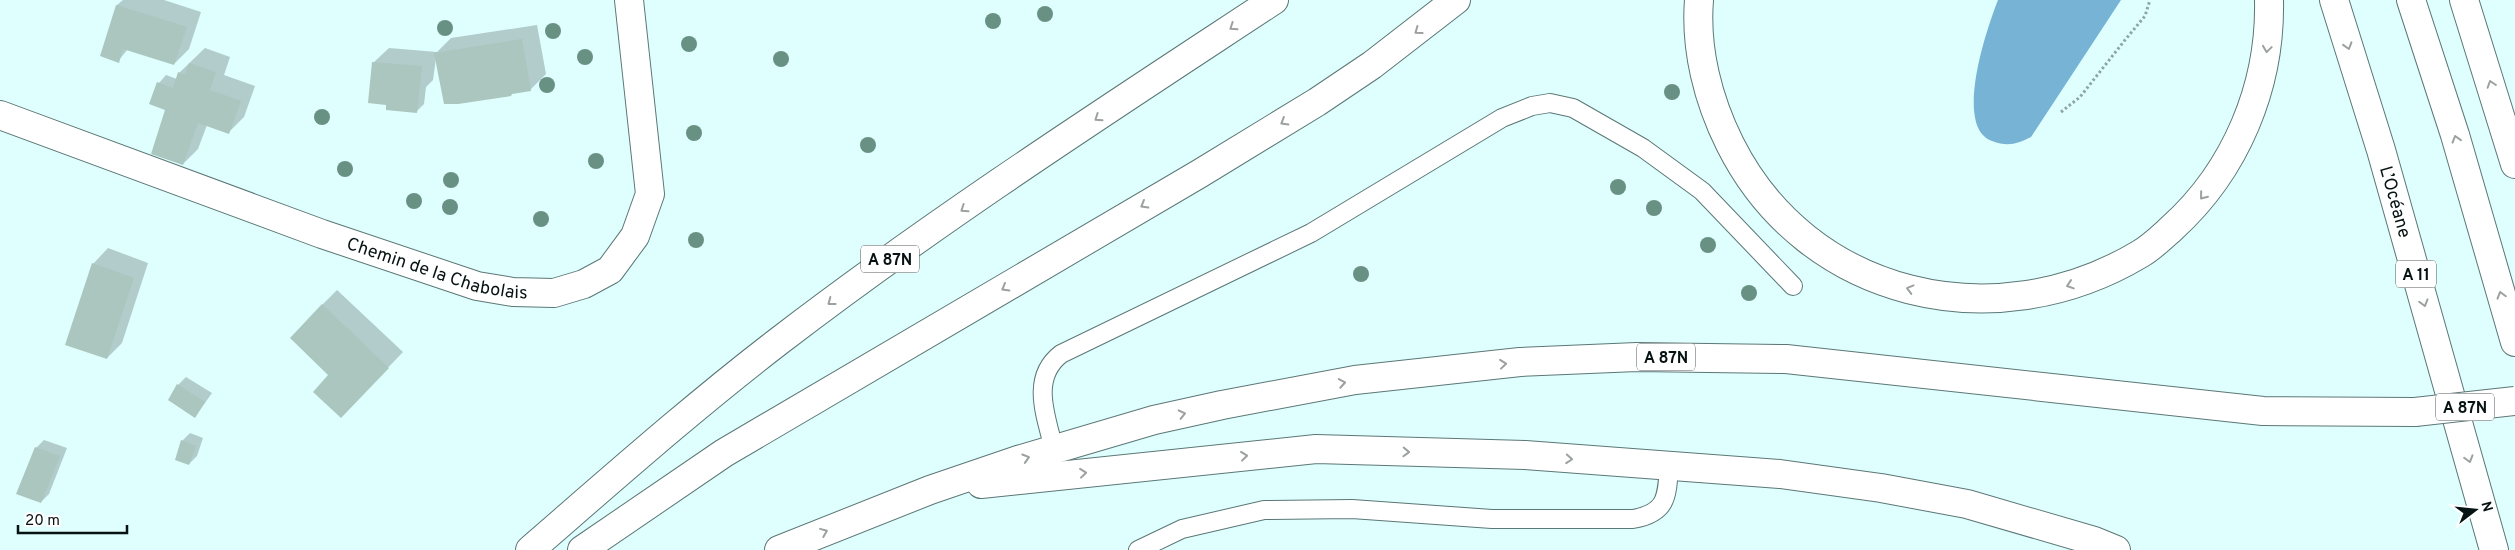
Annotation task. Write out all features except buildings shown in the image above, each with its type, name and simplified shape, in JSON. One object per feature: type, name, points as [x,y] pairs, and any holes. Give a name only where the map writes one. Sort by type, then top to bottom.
[{"type":"main road","name":"Chemin de la Chabolais","points":[[0,115],[322,234],[477,286],[513,292],[554,294],[584,284],[610,270],[636,236],[650,194],[629,0]]},
{"type":"main road","name":"A 87N","points":[[530,550],[704,400],[882,264],[1274,0]]},
{"type":"main road","points":[[582,550],[724,453],[1200,174],[1317,102],[1372,65],[1456,0]]},
{"type":"main road","points":[[1700,0],[1700,45],[1706,79],[1715,111],[1740,164],[1782,218],[1810,243],[1840,262],[1895,285],[1938,295],[2001,299],[2061,288],[2111,270],[2142,253],[2182,219],[2199,200],[2231,155],[2253,105],[2268,46],[2269,0]]},
{"type":"main road","name":"L’Océane","points":[[2334,0],[2383,160],[2494,550]]},
{"type":"main road","points":[[2411,0],[2455,135],[2515,342]]},
{"type":"main road","points":[[2464,0],[2515,164]]},
{"type":"main road","name":"A 87N","points":[[779,550],[930,490],[1054,449],[1154,420],[1355,380],[1520,362],[1637,357],[1786,359],[2263,411],[2415,412],[2515,400]]},
{"type":"main road","points":[[930,490],[1316,449],[1525,455],[1780,474],[1881,488],[1958,502],[2094,541],[2116,550]]},
{"type":"lane","points":[[1054,449],[1042,387],[1045,372],[1050,362],[1061,354],[1311,233],[1502,118],[1532,106],[1550,103],[1573,108],[1644,148],[1702,190],[1793,286]]},
{"type":"lane","points":[[1138,550],[1182,529],[1264,510],[1352,509],[1492,519],[1639,518],[1659,510],[1668,488],[1669,466]]},
{"type":"path","points":[[2061,112],[2080,97],[2145,16],[2150,0]]},
{"type":"water","points":[[1998,0],[2121,0],[2031,137],[2012,144],[1992,141],[1981,132],[1975,117],[1976,76],[1987,32]]}]
